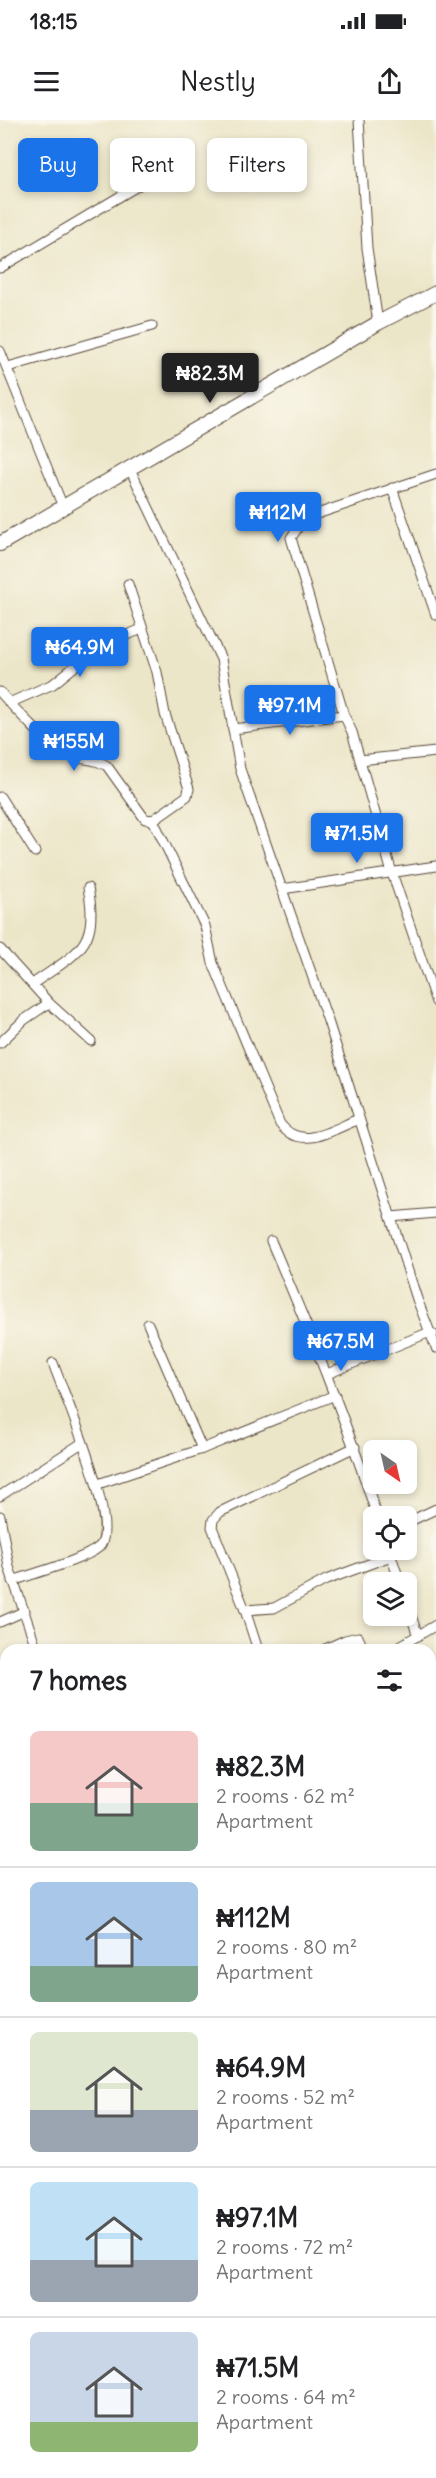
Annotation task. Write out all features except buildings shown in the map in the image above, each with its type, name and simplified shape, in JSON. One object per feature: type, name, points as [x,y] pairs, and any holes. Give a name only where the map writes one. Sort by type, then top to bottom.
[{"type":"main road","points":[[0,544],[378,323],[436,293]]},
{"type":"street","points":[[359,120],[367,248],[378,323]]},
{"type":"street","points":[[0,268],[127,192]]},
{"type":"street","points":[[8,367],[152,326]]},
{"type":"street","points":[[0,351],[63,507]]},
{"type":"street","points":[[130,469],[221,659],[240,769],[436,1348]]},
{"type":"street","points":[[436,474],[314,515],[300,524],[291,538],[344,715],[360,760],[392,873],[433,982],[436,1002]]},
{"type":"street","points":[[392,488],[436,615]]},
{"type":"street","points":[[0,692],[64,754],[78,760],[99,760],[107,766],[145,819],[153,820],[188,796],[189,789],[165,714],[157,672],[128,584]]},
{"type":"street","points":[[9,703],[53,684],[100,646],[142,629]]},
{"type":"street","points":[[233,729],[344,715]]},
{"type":"street","points":[[360,760],[436,752]]},
{"type":"street","points":[[0,797],[35,852]]},
{"type":"street","points":[[153,820],[205,926],[213,963],[280,1124],[288,1134],[312,1138],[359,1119]]},
{"type":"street","points":[[282,888],[436,866]]},
{"type":"street","points":[[34,983],[76,954],[89,935],[93,910],[88,888]]},
{"type":"street","points":[[0,949],[34,983],[49,1003],[91,1041]]},
{"type":"street","points":[[0,1043],[24,1020],[49,1003]]},
{"type":"street","points":[[391,1217],[436,1213]]},
{"type":"street","points":[[271,1241],[327,1374],[355,1447],[374,1506]]},
{"type":"street","points":[[148,1324],[202,1449]]},
{"type":"street","points":[[327,1374],[433,1334]]},
{"type":"street","points":[[13,1581],[63,1564],[99,1547],[107,1532],[98,1484],[52,1363]]},
{"type":"street","points":[[98,1484],[202,1449],[335,1395]]},
{"type":"street","points":[[0,1496],[82,1443]]},
{"type":"street","points":[[256,1644],[212,1527],[213,1520],[220,1512],[355,1447]]},
{"type":"street","points":[[417,1518],[436,1509]]},
{"type":"street","points":[[0,1516],[13,1581],[35,1644]]},
{"type":"street","points":[[245,1610],[274,1608],[326,1580],[372,1560]]},
{"type":"street","points":[[0,1622],[25,1611]]},
{"type":"street","points":[[404,1644],[436,1625]]},
{"type":"street","points":[[415,1626],[418,1636]]},
{"type":"street","points":[[336,1644],[358,1637],[361,1644]]}]
